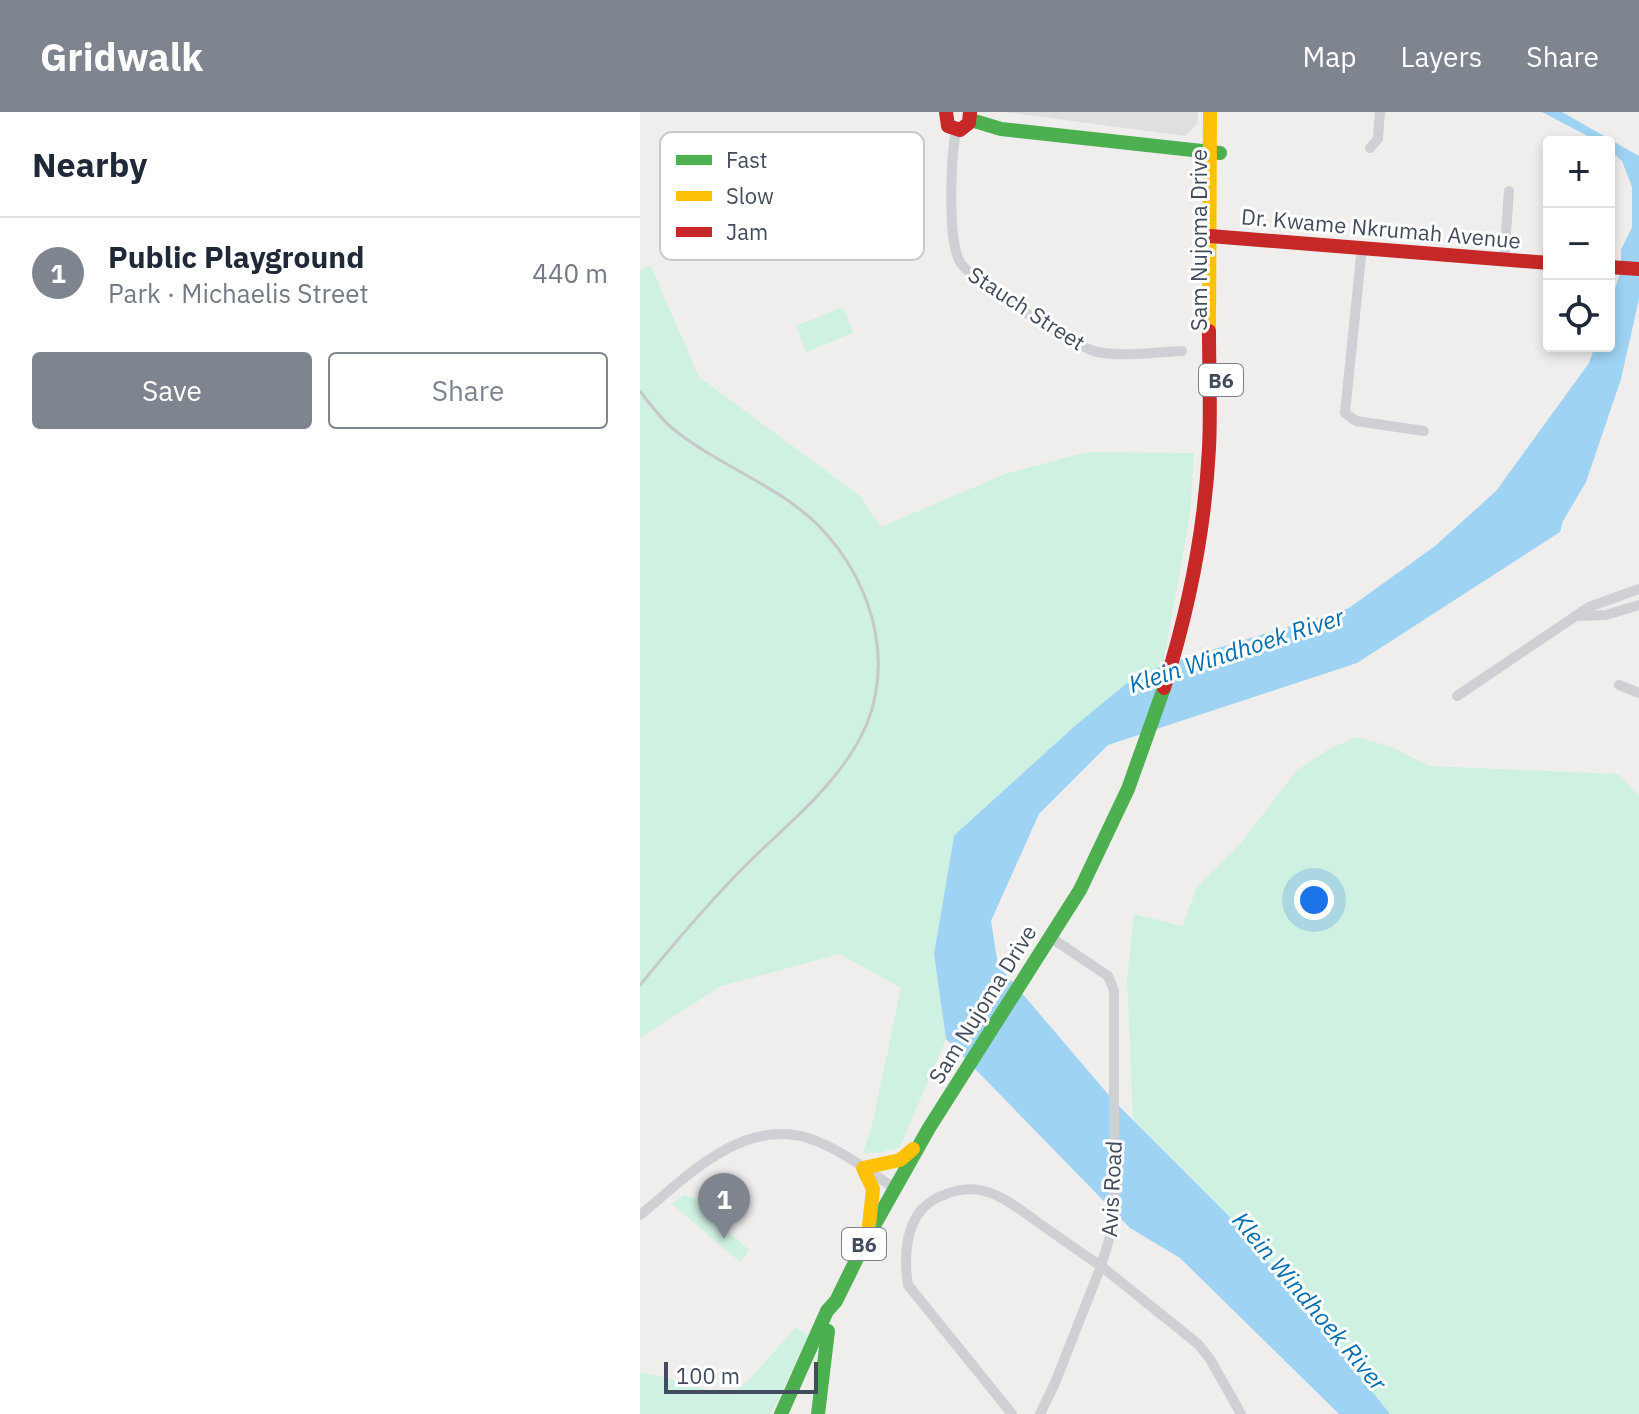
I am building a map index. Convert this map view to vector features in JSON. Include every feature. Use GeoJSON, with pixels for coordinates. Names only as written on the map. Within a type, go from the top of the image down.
{"type":"FeatureCollection","features":[{"type":"Feature","properties":{"kind":"main road"},"geometry":{"type":"LineString","coordinates":[[946,112],[946,122],[956,130],[967,126],[970,116],[1001,129],[1215,152]]}},
{"type":"Feature","properties":{"kind":"main road","name":"Sam Nujoma Drive"},"geometry":{"type":"LineString","coordinates":[[1210,112],[1215,152]]}},
{"type":"Feature","properties":{"kind":"main road","name":"Sam Nujoma Drive"},"geometry":{"type":"LineString","coordinates":[[781,1414],[827,1311],[836,1301],[894,1188],[1104,846],[1162,701],[1186,603],[1199,571],[1209,531],[1218,460],[1221,397],[1215,152],[1219,112]]}},
{"type":"Feature","properties":{"kind":"main road","name":"Dr. Kwame Nkrumah Avenue"},"geometry":{"type":"LineString","coordinates":[[1215,237],[1543,263]]}},
{"type":"Feature","properties":{"kind":"main road"},"geometry":{"type":"LineString","coordinates":[[1615,267],[1639,269]]}},
{"type":"Feature","properties":{"kind":"main road"},"geometry":{"type":"LineString","coordinates":[[867,1238],[874,1196],[863,1168],[900,1160],[913,1150],[929,1128]]}},
{"type":"Feature","properties":{"kind":"main road","name":"B6"},"geometry":{"type":"LineString","coordinates":[[791,1414],[836,1312],[836,1301]]}},
{"type":"Feature","properties":{"kind":"main road","name":"B6"},"geometry":{"type":"LineString","coordinates":[[818,1414],[828,1331]]}},
{"type":"Feature","properties":{"kind":"street"},"geometry":{"type":"LineString","coordinates":[[1370,148],[1378,139],[1380,112]]}},
{"type":"Feature","properties":{"kind":"street","name":"Stauch Street"},"geometry":{"type":"LineString","coordinates":[[956,130],[952,209],[954,242],[962,266],[979,281],[1092,351],[1121,354],[1182,351]]}},
{"type":"Feature","properties":{"kind":"street"},"geometry":{"type":"LineString","coordinates":[[1504,260],[1509,191]]}},
{"type":"Feature","properties":{"kind":"street"},"geometry":{"type":"LineString","coordinates":[[1362,247],[1345,413],[1356,421],[1424,431]]}},
{"type":"Feature","properties":{"kind":"street"},"geometry":{"type":"LineString","coordinates":[[1457,696],[1589,607],[1639,589]]}},
{"type":"Feature","properties":{"kind":"street"},"geometry":{"type":"LineString","coordinates":[[1611,598],[1612,614],[1616,613]]}},
{"type":"Feature","properties":{"kind":"street"},"geometry":{"type":"LineString","coordinates":[[1576,616],[1616,613],[1639,605]]}},
{"type":"Feature","properties":{"kind":"street"},"geometry":{"type":"LineString","coordinates":[[1619,685],[1639,693]]}},
{"type":"Feature","properties":{"kind":"street","name":"Avis Road"},"geometry":{"type":"LineString","coordinates":[[1050,937],[1108,976],[1114,990],[1114,1223],[1101,1266],[1198,1344],[1241,1414]]}},
{"type":"Feature","properties":{"kind":"street"},"geometry":{"type":"LineString","coordinates":[[640,1215],[717,1152],[762,1137],[786,1133],[835,1150],[894,1188]]}},
{"type":"Feature","properties":{"kind":"street"},"geometry":{"type":"LineString","coordinates":[[1012,1414],[908,1285],[905,1267],[909,1237],[918,1213],[931,1200],[947,1193],[968,1188],[988,1190],[1009,1200],[1101,1266],[1040,1414]]}},
{"type":"Feature","properties":{"kind":"shaded area"},"geometry":{"type":"Polygon","coordinates":[[[1005,112],[1198,112],[1198,123],[1185,136],[1005,112]]]}},
{"type":"Feature","properties":{"kind":"green space"},"geometry":{"type":"Polygon","coordinates":[[[651,266],[699,377],[860,496],[881,527],[1005,474],[1088,452],[1194,453],[1190,514],[1163,665],[1126,684],[1077,724],[954,836],[934,954],[946,1039],[900,1147],[879,1153],[863,1153],[872,1125],[901,988],[840,954],[721,986],[640,1038],[640,270],[651,266]]]}},
{"type":"Feature","properties":{"kind":"green space"},"geometry":{"type":"Polygon","coordinates":[[[843,307],[853,333],[806,352],[796,326],[843,307]]]}},
{"type":"Feature","properties":{"kind":"green space"},"geometry":{"type":"Polygon","coordinates":[[[1356,737],[1392,747],[1429,766],[1618,774],[1639,796],[1639,1414],[1388,1414],[1242,1229],[1133,1119],[1127,980],[1134,914],[1182,926],[1197,887],[1240,844],[1297,770],[1329,749],[1356,737]]]}},
{"type":"Feature","properties":{"kind":"green space"},"geometry":{"type":"Polygon","coordinates":[[[684,1195],[722,1205],[723,1227],[749,1250],[740,1262],[672,1204],[684,1195]]]}},
{"type":"Feature","properties":{"kind":"green space"},"geometry":{"type":"Polygon","coordinates":[[[796,1327],[808,1336],[771,1414],[640,1414],[640,1373],[729,1395],[747,1382],[796,1327]]]}},
{"type":"Feature","properties":{"kind":"water"},"geometry":{"type":"Polygon","coordinates":[[[1542,112],[1562,112],[1604,136],[1588,136],[1542,112]]]}},
{"type":"Feature","properties":{"kind":"water","name":"Klein Windhoek River"},"geometry":{"type":"Polygon","coordinates":[[[1615,142],[1639,156],[1639,299],[1621,379],[1586,482],[1563,521],[1560,532],[1357,663],[1108,745],[1039,814],[991,921],[998,965],[1113,1100],[1242,1229],[1390,1414],[1339,1414],[1180,1258],[1130,1228],[946,1039],[934,954],[954,836],[1077,724],[1126,684],[1163,665],[1349,608],[1435,546],[1496,491],[1589,363],[1593,352],[1615,352],[1615,288],[1621,271],[1621,250],[1632,227],[1632,187],[1622,161],[1615,155],[1615,142]]]}},
{"type":"Feature","properties":{"kind":"railway"},"geometry":{"type":"LineString","coordinates":[[640,391],[659,415],[689,441],[784,498],[818,525],[855,575],[868,604],[876,633],[878,663],[876,694],[867,723],[840,769],[814,800],[727,885],[640,985]]}},
{"type":"Feature","properties":{"kind":"traffic: fast"},"geometry":{"type":"LineString","coordinates":[[971,120],[1001,129],[1220,153]]}},
{"type":"Feature","properties":{"kind":"traffic: fast"},"geometry":{"type":"LineString","coordinates":[[781,1414],[827,1311],[836,1301],[867,1238],[929,1128],[1080,890],[1128,789],[1164,688]]}},
{"type":"Feature","properties":{"kind":"traffic: fast"},"geometry":{"type":"LineString","coordinates":[[818,1414],[828,1331]]}},
{"type":"Feature","properties":{"kind":"traffic: slow"},"geometry":{"type":"LineString","coordinates":[[1209,331],[1210,112]]}},
{"type":"Feature","properties":{"kind":"traffic: slow"},"geometry":{"type":"LineString","coordinates":[[869,1225],[873,1189],[863,1168],[900,1160],[913,1149]]}},
{"type":"Feature","properties":{"kind":"traffic: jam"},"geometry":{"type":"LineString","coordinates":[[946,112],[948,126],[960,130],[969,123],[970,112]]}},
{"type":"Feature","properties":{"kind":"traffic: jam"},"geometry":{"type":"LineString","coordinates":[[1210,236],[1543,263]]}},
{"type":"Feature","properties":{"kind":"traffic: jam"},"geometry":{"type":"LineString","coordinates":[[1615,267],[1639,269]]}},
{"type":"Feature","properties":{"kind":"traffic: jam"},"geometry":{"type":"LineString","coordinates":[[1164,688],[1188,600],[1204,509],[1210,433],[1209,331]]}},
{"type":"Feature","properties":{"kind":"place","name":"Public Playground"},"geometry":{"type":"Point","coordinates":[724,1239]}}]}
